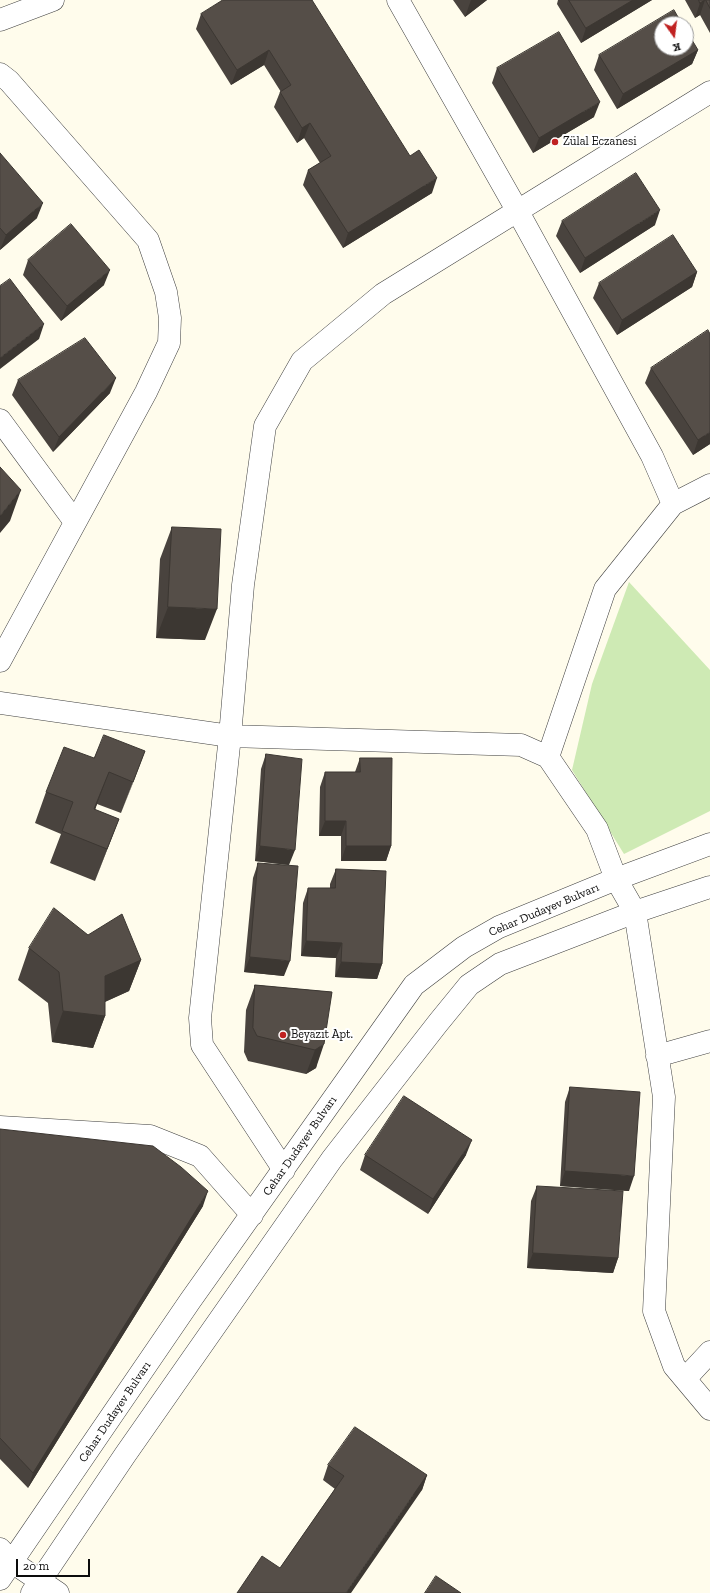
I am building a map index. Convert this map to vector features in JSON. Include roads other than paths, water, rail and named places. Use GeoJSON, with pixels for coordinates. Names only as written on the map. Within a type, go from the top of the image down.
{"type":"FeatureCollection","features":[{"type":"Feature","properties":{"kind":"street"},"geometry":{"type":"LineString","coordinates":[[0,20],[53,0]]}},
{"type":"Feature","properties":{"kind":"street"},"geometry":{"type":"LineString","coordinates":[[398,0],[517,210],[652,456],[673,504]]}},
{"type":"Feature","properties":{"kind":"street"},"geometry":{"type":"LineString","coordinates":[[0,74],[9,81],[148,240],[166,292],[170,318],[169,343],[146,392],[75,522],[6,639],[0,662]]}},
{"type":"Feature","properties":{"kind":"street"},"geometry":{"type":"LineString","coordinates":[[284,1170],[202,1046],[200,1018],[230,736],[243,584],[265,426],[302,361],[383,294],[710,92]]}},
{"type":"Feature","properties":{"kind":"street"},"geometry":{"type":"LineString","coordinates":[[0,420],[75,522]]}},
{"type":"Feature","properties":{"kind":"street"},"geometry":{"type":"LineString","coordinates":[[548,758],[605,589],[673,504],[710,485]]}},
{"type":"Feature","properties":{"kind":"street"},"geometry":{"type":"LineString","coordinates":[[0,703],[230,736],[521,745],[548,758],[597,829],[616,879],[635,912],[664,1097],[654,1311],[674,1366],[710,1409]]}},
{"type":"Feature","properties":{"kind":"street","name":"Cehar Dudayev Bulvarı"},"geometry":{"type":"LineString","coordinates":[[4,1564],[414,985],[464,947],[499,926],[616,879],[710,844]]}},
{"type":"Feature","properties":{"kind":"street"},"geometry":{"type":"LineString","coordinates":[[4,1564],[43,1589],[125,1455],[332,1159],[469,985],[500,964],[635,912],[710,886]]}},
{"type":"Feature","properties":{"kind":"street"},"geometry":{"type":"LineString","coordinates":[[657,1056],[710,1041]]}},
{"type":"Feature","properties":{"kind":"street"},"geometry":{"type":"LineString","coordinates":[[0,1127],[150,1136],[200,1156],[252,1215]]}},
{"type":"Feature","properties":{"kind":"street"},"geometry":{"type":"LineString","coordinates":[[685,1380],[710,1352]]}},
{"type":"Feature","properties":{"kind":"place","name":"Zülal Eczanesi"},"geometry":{"type":"Point","coordinates":[555,142]}},
{"type":"Feature","properties":{"kind":"place","name":"Beyazıt Apt."},"geometry":{"type":"Point","coordinates":[283,1035]}}]}
